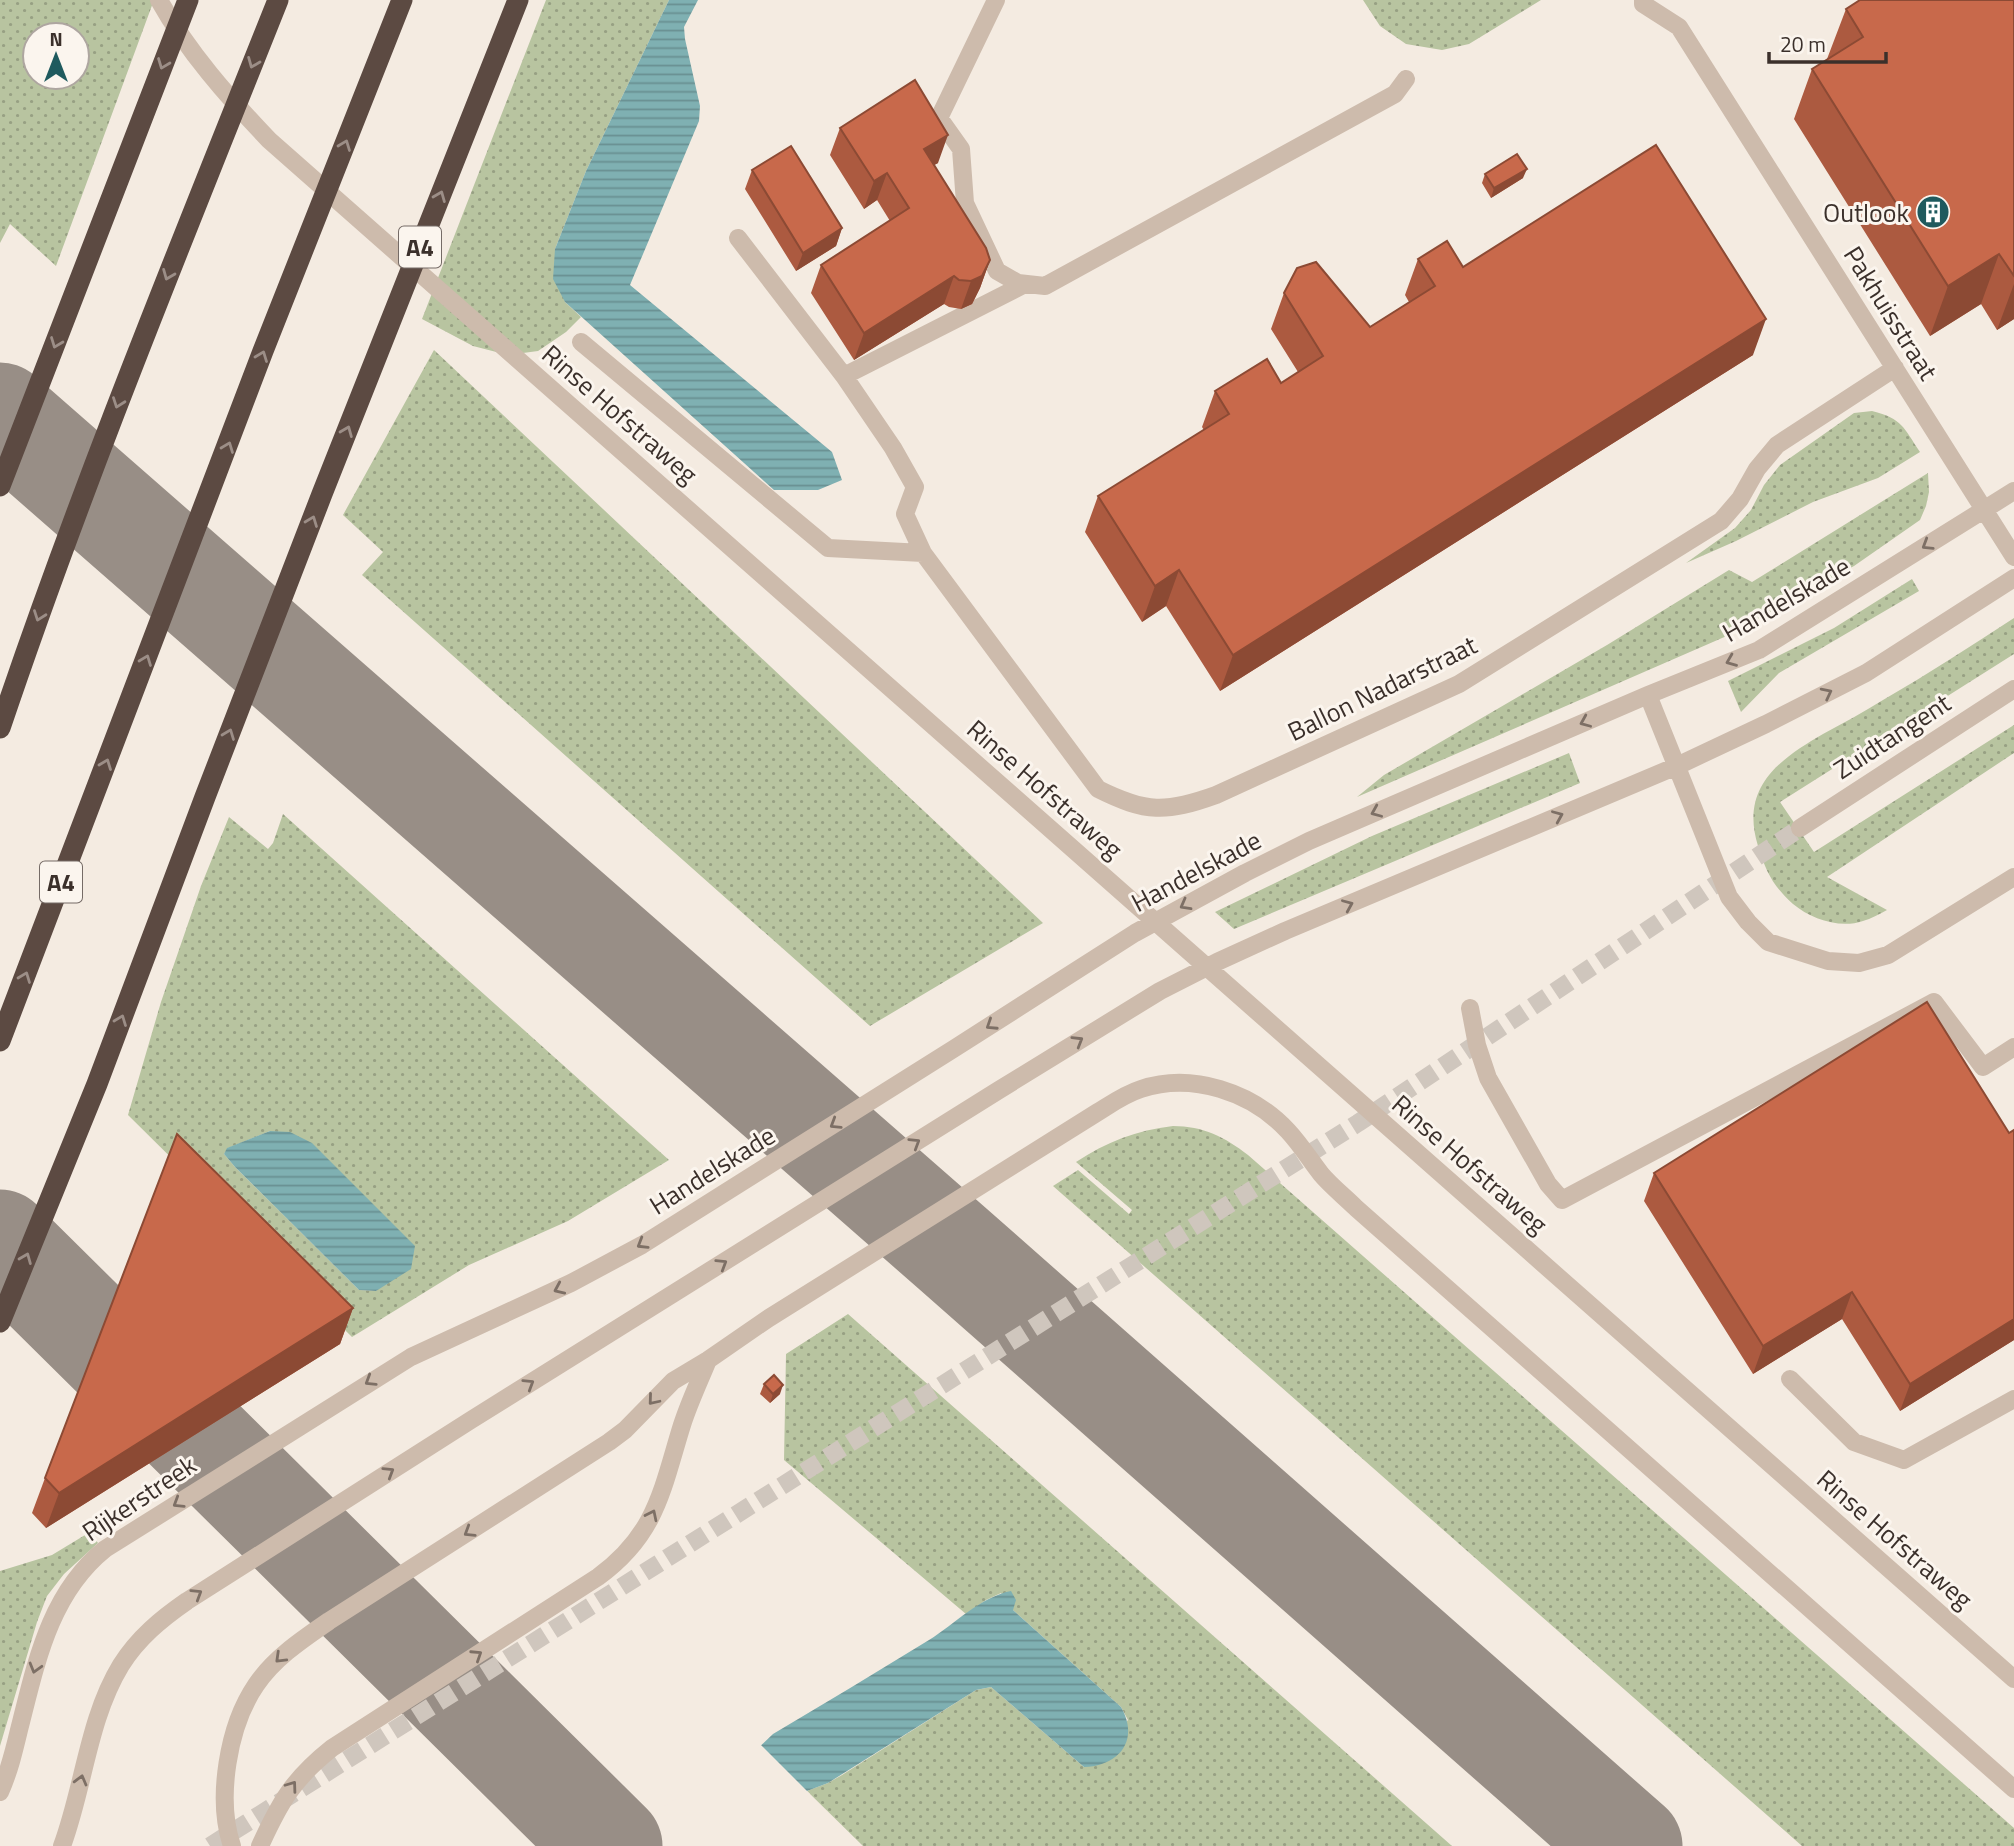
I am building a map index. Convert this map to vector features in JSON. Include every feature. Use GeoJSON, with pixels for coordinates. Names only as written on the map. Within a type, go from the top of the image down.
{"type":"FeatureCollection","features":[{"type":"Feature","properties":{"kind":"highway"},"geometry":{"type":"LineString","coordinates":[[0,486],[188,0]]}},
{"type":"Feature","properties":{"kind":"highway"},"geometry":{"type":"LineString","coordinates":[[0,728],[142,339],[278,0]]}},
{"type":"Feature","properties":{"kind":"highway","name":"A4"},"geometry":{"type":"LineString","coordinates":[[0,1041],[263,351],[402,0]]}},
{"type":"Feature","properties":{"kind":"highway","name":"A4"},"geometry":{"type":"LineString","coordinates":[[0,1322],[97,1084],[322,494],[519,0]]}},
{"type":"Feature","properties":{"kind":"street","name":"Rinse Hofstraweg"},"geometry":{"type":"LineString","coordinates":[[159,0],[199,61],[269,139],[2014,1679]]}},
{"type":"Feature","properties":{"kind":"street"},"geometry":{"type":"LineString","coordinates":[[996,0],[939,118],[961,149],[965,203],[997,271],[1018,283],[1045,286],[1395,94],[1406,79]]}},
{"type":"Feature","properties":{"kind":"street","name":"Pakhuisstraat"},"geometry":{"type":"LineString","coordinates":[[1643,2],[1679,27],[2014,557]]}},
{"type":"Feature","properties":{"kind":"street"},"geometry":{"type":"LineString","coordinates":[[738,238],[844,376],[1025,284]]}},
{"type":"Feature","properties":{"kind":"street"},"geometry":{"type":"LineString","coordinates":[[581,342],[828,548],[923,553]]}},
{"type":"Feature","properties":{"kind":"street","name":"Ballon Nadarstraat"},"geometry":{"type":"LineString","coordinates":[[844,376],[893,448],[915,487],[905,514],[923,553],[1098,789],[1124,802],[1153,809],[1186,806],[1216,795],[1459,684],[1721,521],[1740,499],[1757,469],[1777,444],[1895,368]]}},
{"type":"Feature","properties":{"kind":"street","name":"Handelskade"},"geometry":{"type":"LineString","coordinates":[[430,1348],[571,1283],[642,1245],[1135,933],[1245,873],[1309,842],[1648,695],[1759,650],[2014,491]]}},
{"type":"Feature","properties":{"kind":"street"},"geometry":{"type":"LineString","coordinates":[[62,1846],[106,1697],[122,1663],[148,1632],[187,1601],[471,1420],[1160,991],[1285,932],[1677,766],[1866,673],[2014,578]]}},
{"type":"Feature","properties":{"kind":"street","name":"Zuidtangent"},"geometry":{"type":"LineString","coordinates":[[1800,828],[2014,689]]}},
{"type":"Feature","properties":{"kind":"street"},"geometry":{"type":"LineString","coordinates":[[1648,695],[1729,897],[1768,942],[1828,961],[1859,963],[1888,955],[2014,877]]}},
{"type":"Feature","properties":{"kind":"street"},"geometry":{"type":"LineString","coordinates":[[1470,1008],[1477,1045],[1488,1078],[1548,1184],[1562,1200],[1934,1002],[1983,1067],[2014,1047]]}},
{"type":"Feature","properties":{"kind":"street"},"geometry":{"type":"LineString","coordinates":[[232,1846],[227,1830],[226,1784],[234,1734],[245,1702],[257,1683],[293,1646],[609,1442],[625,1430],[673,1381],[769,1318],[1098,1112],[1141,1089],[1179,1083],[1222,1089],[1240,1096],[1273,1117],[1299,1143],[1322,1175],[1356,1208],[2014,1789]]}},
{"type":"Feature","properties":{"kind":"street","name":"Rijkerstreek"},"geometry":{"type":"LineString","coordinates":[[0,1792],[9,1770],[38,1656],[50,1622],[68,1589],[92,1559],[374,1378],[430,1348]]}},
{"type":"Feature","properties":{"kind":"street"},"geometry":{"type":"LineString","coordinates":[[260,1846],[282,1802],[309,1766],[332,1748],[598,1577],[612,1567],[640,1538],[664,1489],[682,1424],[708,1360]]}},
{"type":"Feature","properties":{"kind":"street"},"geometry":{"type":"LineString","coordinates":[[1790,1379],[1854,1442],[1904,1460],[2014,1399]]}},
{"type":"Feature","properties":{"kind":"green space"},"geometry":{"type":"Polygon","coordinates":[[[0,0],[154,0],[56,266],[10,224],[0,243],[0,0]]]}},
{"type":"Feature","properties":{"kind":"green space"},"geometry":{"type":"Polygon","coordinates":[[[546,0],[669,0],[586,171],[555,249],[565,302],[581,317],[566,332],[538,351],[508,355],[473,346],[422,319],[546,0]]]}},
{"type":"Feature","properties":{"kind":"green space"},"geometry":{"type":"Polygon","coordinates":[[[1363,0],[1541,0],[1469,44],[1442,50],[1406,44],[1380,26],[1363,0]]]}},
{"type":"Feature","properties":{"kind":"green space"},"geometry":{"type":"Polygon","coordinates":[[[434,350],[1043,923],[870,1026],[362,575],[383,552],[343,515],[434,350]]]}},
{"type":"Feature","properties":{"kind":"green space"},"geometry":{"type":"Polygon","coordinates":[[[1872,411],[1896,421],[1906,430],[1920,452],[1878,478],[1813,502],[1686,563],[1735,528],[1751,510],[1764,485],[1780,465],[1854,413],[1872,411]]]}},
{"type":"Feature","properties":{"kind":"green space"},"geometry":{"type":"Polygon","coordinates":[[[1928,473],[1929,492],[1920,520],[1854,566],[1729,635],[1357,797],[1384,775],[1607,645],[1729,570],[1752,582],[1928,473]]]}},
{"type":"Feature","properties":{"kind":"green space"},"geometry":{"type":"Polygon","coordinates":[[[1912,579],[1919,591],[1779,673],[1741,712],[1728,681],[1834,628],[1912,579]]]}},
{"type":"Feature","properties":{"kind":"green space"},"geometry":{"type":"Polygon","coordinates":[[[2014,618],[2014,654],[1780,802],[1814,852],[2014,725],[2014,753],[1827,877],[1887,910],[1866,920],[1845,924],[1817,918],[1793,904],[1771,878],[1758,846],[1754,808],[1767,778],[1791,754],[2014,618]]]}},
{"type":"Feature","properties":{"kind":"green space"},"geometry":{"type":"Polygon","coordinates":[[[1569,753],[1580,783],[1234,929],[1215,912],[1372,836],[1569,753]]]}},
{"type":"Feature","properties":{"kind":"green space"},"geometry":{"type":"Polygon","coordinates":[[[283,814],[669,1160],[568,1221],[469,1265],[352,1337],[128,1115],[161,1002],[201,886],[229,817],[268,849],[273,843],[283,814]],[[270,1131],[228,1148],[224,1154],[235,1167],[359,1290],[377,1291],[270,1131]]]}},
{"type":"Feature","properties":{"kind":"green space"},"geometry":{"type":"Polygon","coordinates":[[[1173,1126],[1194,1128],[1213,1134],[1248,1155],[2014,1828],[2014,1846],[1802,1846],[1053,1186],[1078,1170],[1129,1214],[1132,1210],[1076,1162],[1122,1138],[1173,1126]]]}},
{"type":"Feature","properties":{"kind":"green space"},"geometry":{"type":"Polygon","coordinates":[[[848,1314],[1452,1846],[863,1846],[807,1791],[842,1775],[976,1690],[991,1687],[1084,1767],[1128,1720],[1121,1707],[1013,1610],[1001,1593],[966,1614],[784,1460],[786,1354],[848,1314]]]}},
{"type":"Feature","properties":{"kind":"green space"},"geometry":{"type":"Polygon","coordinates":[[[90,1532],[98,1543],[64,1574],[47,1596],[0,1746],[0,1571],[52,1555],[90,1532]]]}},
{"type":"Feature","properties":{"kind":"water"},"geometry":{"type":"Polygon","coordinates":[[[669,0],[698,0],[684,27],[700,106],[699,121],[630,285],[832,452],[842,480],[818,490],[774,490],[565,302],[553,279],[555,249],[586,171],[669,0]]]}},
{"type":"Feature","properties":{"kind":"water"},"geometry":{"type":"Polygon","coordinates":[[[270,1131],[290,1132],[312,1143],[415,1246],[411,1269],[376,1291],[359,1290],[224,1154],[227,1148],[270,1131]]]}},
{"type":"Feature","properties":{"kind":"water"},"geometry":{"type":"Polygon","coordinates":[[[1011,1591],[1016,1600],[1013,1610],[1121,1707],[1128,1730],[1127,1740],[1123,1749],[1107,1762],[1084,1767],[991,1687],[976,1690],[828,1783],[607,1846],[751,1755],[773,1734],[929,1640],[978,1605],[1011,1591]]]}},
{"type":"Feature","properties":{"kind":"pier"},"geometry":{"type":"Polygon","coordinates":[[[759,1743],[810,1794],[726,1846],[603,1846],[749,1753],[759,1743]]]}},
{"type":"Feature","properties":{"kind":"building","name":"Outlook"},"geometry":{"type":"Polygon","coordinates":[[[1860,0],[2014,0],[2014,276],[1999,254],[1948,286],[1812,69],[1863,37],[1846,9],[1860,0]]]}},
{"type":"Feature","properties":{"kind":"building"},"geometry":{"type":"Polygon","coordinates":[[[915,80],[948,135],[924,149],[986,248],[990,260],[982,276],[971,281],[959,280],[954,276],[864,333],[821,265],[909,208],[887,173],[874,181],[840,128],[915,80]]]}},
{"type":"Feature","properties":{"kind":"building"},"geometry":{"type":"Polygon","coordinates":[[[1656,145],[1766,319],[1233,655],[1179,570],[1155,586],[1098,496],[1229,414],[1215,391],[1267,359],[1281,383],[1323,356],[1284,293],[1297,268],[1316,262],[1370,327],[1435,286],[1418,259],[1447,241],[1463,267],[1656,145]]]}},
{"type":"Feature","properties":{"kind":"building"},"geometry":{"type":"Polygon","coordinates":[[[791,146],[842,228],[803,253],[752,170],[791,146]]]}},
{"type":"Feature","properties":{"kind":"building"},"geometry":{"type":"Polygon","coordinates":[[[1517,154],[1527,169],[1494,188],[1485,174],[1517,154]]]}},
{"type":"Feature","properties":{"kind":"building"},"geometry":{"type":"Polygon","coordinates":[[[1927,1002],[2009,1133],[2014,1130],[2014,1319],[1910,1384],[1852,1292],[1763,1346],[1654,1173],[1927,1002]]]}},
{"type":"Feature","properties":{"kind":"building"},"geometry":{"type":"Polygon","coordinates":[[[177,1134],[353,1308],[59,1493],[45,1478],[177,1134]]]}},
{"type":"Feature","properties":{"kind":"building"},"geometry":{"type":"Polygon","coordinates":[[[774,1375],[783,1385],[773,1394],[764,1384],[774,1375]]]}},
{"type":"Feature","properties":{"kind":"taxiway"},"geometry":{"type":"LineString","coordinates":[[0,415],[1630,1846]]}},
{"type":"Feature","properties":{"kind":"taxiway"},"geometry":{"type":"LineString","coordinates":[[0,1242],[610,1846]]}},
{"type":"Feature","properties":{"kind":"tunnel"},"geometry":{"type":"LineString","coordinates":[[210,1846],[1358,1123],[1800,828]]}},
{"type":"Feature","properties":{"kind":"place","name":"Outlook"},"geometry":{"type":"Point","coordinates":[1933,212]}}]}
